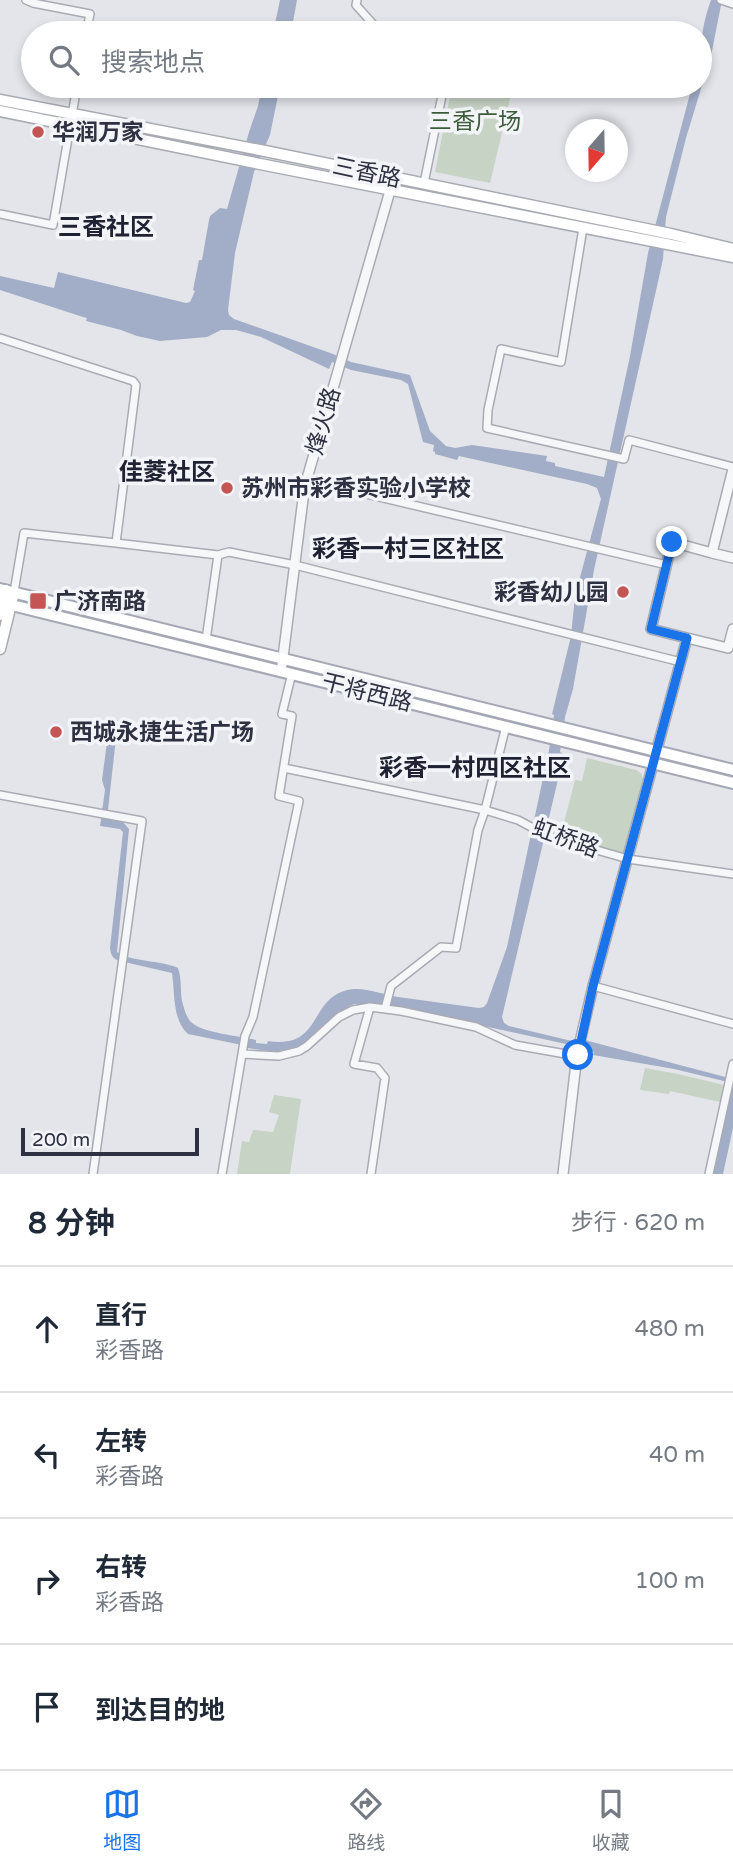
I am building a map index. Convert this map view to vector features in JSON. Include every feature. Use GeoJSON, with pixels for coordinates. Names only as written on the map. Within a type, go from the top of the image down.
{"type":"FeatureCollection","features":[{"type":"Feature","properties":{"kind":"main road","name":"三香路"},"geometry":{"type":"LineString","coordinates":[[0,100],[71,120],[260,164],[649,242],[733,249]]}},
{"type":"Feature","properties":{"kind":"main road","name":"三香路"},"geometry":{"type":"LineString","coordinates":[[0,111],[243,146],[670,234],[733,257]]}},
{"type":"Feature","properties":{"kind":"main road"},"geometry":{"type":"LineString","coordinates":[[670,234],[707,237],[733,243]]}},
{"type":"Feature","properties":{"kind":"main road"},"geometry":{"type":"LineString","coordinates":[[666,245],[704,258],[733,264]]}},
{"type":"Feature","properties":{"kind":"main road"},"geometry":{"type":"LineString","coordinates":[[0,615],[6,597]]}},
{"type":"Feature","properties":{"kind":"main road"},"geometry":{"type":"LineString","coordinates":[[0,649],[6,597]]}},
{"type":"Feature","properties":{"kind":"main road","name":"干将西路"},"geometry":{"type":"LineString","coordinates":[[6,597],[206,640],[285,668],[550,724],[733,782]]}},
{"type":"Feature","properties":{"kind":"main road","name":"干将西路"},"geometry":{"type":"LineString","coordinates":[[6,597],[564,741],[733,770]]}},
{"type":"Feature","properties":{"kind":"street"},"geometry":{"type":"LineString","coordinates":[[357,0],[356,5],[370,21]]}},
{"type":"Feature","properties":{"kind":"street"},"geometry":{"type":"LineString","coordinates":[[722,0],[733,4]]}},
{"type":"Feature","properties":{"kind":"street"},"geometry":{"type":"LineString","coordinates":[[31,1],[90,14],[89,21]]}},
{"type":"Feature","properties":{"kind":"street"},"geometry":{"type":"LineString","coordinates":[[0,214],[53,225],[75,98]]}},
{"type":"Feature","properties":{"kind":"street"},"geometry":{"type":"LineString","coordinates":[[424,183],[442,98]]}},
{"type":"Feature","properties":{"kind":"street","name":"烽火路"},"geometry":{"type":"LineString","coordinates":[[285,668],[307,480],[394,177]]}},
{"type":"Feature","properties":{"kind":"street"},"geometry":{"type":"LineString","coordinates":[[583,228],[561,362],[501,349],[488,410],[487,428],[624,459],[629,440],[733,468],[712,552]]}},
{"type":"Feature","properties":{"kind":"street"},"geometry":{"type":"LineString","coordinates":[[0,338],[133,381],[136,385],[116,543]]}},
{"type":"Feature","properties":{"kind":"street"},"geometry":{"type":"LineString","coordinates":[[307,480],[667,565]]}},
{"type":"Feature","properties":{"kind":"street"},"geometry":{"type":"LineString","coordinates":[[6,597],[24,533],[218,555],[229,552],[295,565],[681,662]]}},
{"type":"Feature","properties":{"kind":"street"},"geometry":{"type":"LineString","coordinates":[[733,558],[672,542],[651,629],[728,648],[732,642],[733,629]]}},
{"type":"Feature","properties":{"kind":"street"},"geometry":{"type":"LineString","coordinates":[[206,640],[218,555]]}},
{"type":"Feature","properties":{"kind":"street"},"geometry":{"type":"LineString","coordinates":[[562,1174],[577,1056],[593,986],[687,638]]}},
{"type":"Feature","properties":{"kind":"street"},"geometry":{"type":"LineString","coordinates":[[222,1174],[245,1036],[256,1004],[299,801],[279,796],[292,716],[282,714],[285,668]]}},
{"type":"Feature","properties":{"kind":"street"},"geometry":{"type":"LineString","coordinates":[[386,1008],[391,986],[441,947],[456,947],[478,830],[506,726]]}},
{"type":"Feature","properties":{"kind":"street","name":"虹桥路"},"geometry":{"type":"LineString","coordinates":[[284,768],[485,810],[518,820],[548,836],[628,859],[733,874]]}},
{"type":"Feature","properties":{"kind":"street"},"geometry":{"type":"LineString","coordinates":[[0,795],[142,821],[93,1174]]}},
{"type":"Feature","properties":{"kind":"street"},"geometry":{"type":"LineString","coordinates":[[593,986],[733,1024]]}},
{"type":"Feature","properties":{"kind":"street"},"geometry":{"type":"LineString","coordinates":[[242,1054],[279,1055],[299,1051],[339,1017],[353,1010],[370,1007],[475,1027],[515,1045],[577,1056]]}},
{"type":"Feature","properties":{"kind":"street"},"geometry":{"type":"LineString","coordinates":[[370,1007],[354,1064],[377,1068],[385,1078],[371,1174]]}},
{"type":"Feature","properties":{"kind":"street"},"geometry":{"type":"LineString","coordinates":[[709,1174],[733,1064]]}},
{"type":"Feature","properties":{"kind":"green space","name":"三香广场"},"geometry":{"type":"Polygon","coordinates":[[[450,98],[510,98],[490,183],[435,172],[450,98]]]}},
{"type":"Feature","properties":{"kind":"green space"},"geometry":{"type":"Polygon","coordinates":[[[587,758],[641,773],[643,779],[624,856],[560,838],[575,780],[582,781],[587,758]]]}},
{"type":"Feature","properties":{"kind":"green space"},"geometry":{"type":"Polygon","coordinates":[[[645,1068],[724,1085],[720,1102],[670,1091],[669,1094],[640,1090],[645,1068]]]}},
{"type":"Feature","properties":{"kind":"green space"},"geometry":{"type":"Polygon","coordinates":[[[274,1095],[301,1099],[290,1174],[237,1174],[242,1141],[249,1142],[253,1130],[273,1132],[279,1115],[269,1112],[274,1095]]]}},
{"type":"Feature","properties":{"kind":"water"},"geometry":{"type":"Polygon","coordinates":[[[280,0],[297,0],[293,21],[276,21],[280,0]]]}},
{"type":"Feature","properties":{"kind":"water"},"geometry":{"type":"Polygon","coordinates":[[[711,0],[722,0],[712,51],[712,21],[705,21],[711,0]]]}},
{"type":"Feature","properties":{"kind":"water"},"geometry":{"type":"Polygon","coordinates":[[[260,98],[278,98],[270,135],[254,172],[235,253],[229,315],[351,362],[410,375],[430,431],[446,446],[455,448],[472,445],[547,456],[546,461],[555,463],[555,466],[604,477],[630,356],[648,253],[689,98],[698,98],[666,217],[663,259],[594,570],[573,689],[565,717],[560,752],[564,754],[502,1017],[504,1023],[509,1026],[576,1042],[577,1038],[733,1079],[733,1128],[723,1174],[712,1174],[732,1083],[674,1069],[593,1055],[594,1052],[575,1046],[397,1007],[367,1004],[348,1007],[302,1046],[277,1052],[247,1048],[188,1034],[177,1014],[172,973],[118,960],[110,951],[123,832],[120,829],[100,826],[105,790],[102,780],[110,719],[118,720],[107,819],[123,822],[129,829],[117,952],[130,958],[178,968],[186,1015],[196,1026],[256,1040],[256,1043],[285,1042],[306,1032],[333,997],[350,989],[484,1007],[507,947],[549,750],[552,714],[571,636],[575,596],[601,499],[597,488],[459,456],[457,460],[435,454],[434,445],[423,442],[408,384],[401,380],[351,370],[332,362],[329,369],[261,337],[236,330],[221,330],[207,337],[160,341],[137,336],[0,290],[0,276],[54,288],[58,272],[190,302],[195,291],[193,290],[199,260],[202,260],[210,216],[220,208],[227,209],[260,98]]]}},
{"type":"Feature","properties":{"kind":"place","name":"华润万家"},"geometry":{"type":"Point","coordinates":[38,132]}},
{"type":"Feature","properties":{"kind":"place","name":"苏州市彩香实验小学校"},"geometry":{"type":"Point","coordinates":[227,488]}},
{"type":"Feature","properties":{"kind":"place","name":"彩香幼儿园"},"geometry":{"type":"Point","coordinates":[623,592]}},
{"type":"Feature","properties":{"kind":"place","name":"广济南路"},"geometry":{"type":"Point","coordinates":[38,601]}},
{"type":"Feature","properties":{"kind":"place","name":"西城永捷生活广场"},"geometry":{"type":"Point","coordinates":[56,732]}},
{"type":"Feature","properties":{"kind":"district","name":"三香社区"},"geometry":{"type":"Point","coordinates":[106,227]}},
{"type":"Feature","properties":{"kind":"district","name":"佳菱社区"},"geometry":{"type":"Point","coordinates":[167,472]}},
{"type":"Feature","properties":{"kind":"district","name":"彩香一村三区社区"},"geometry":{"type":"Point","coordinates":[408,549]}},
{"type":"Feature","properties":{"kind":"district","name":"彩香一村四区社区"},"geometry":{"type":"Point","coordinates":[475,768]}},
{"type":"Feature","properties":{"kind":"route"},"geometry":{"type":"LineString","coordinates":[[578,1055],[593,986],[687,638],[651,629],[672,542]]}}]}
